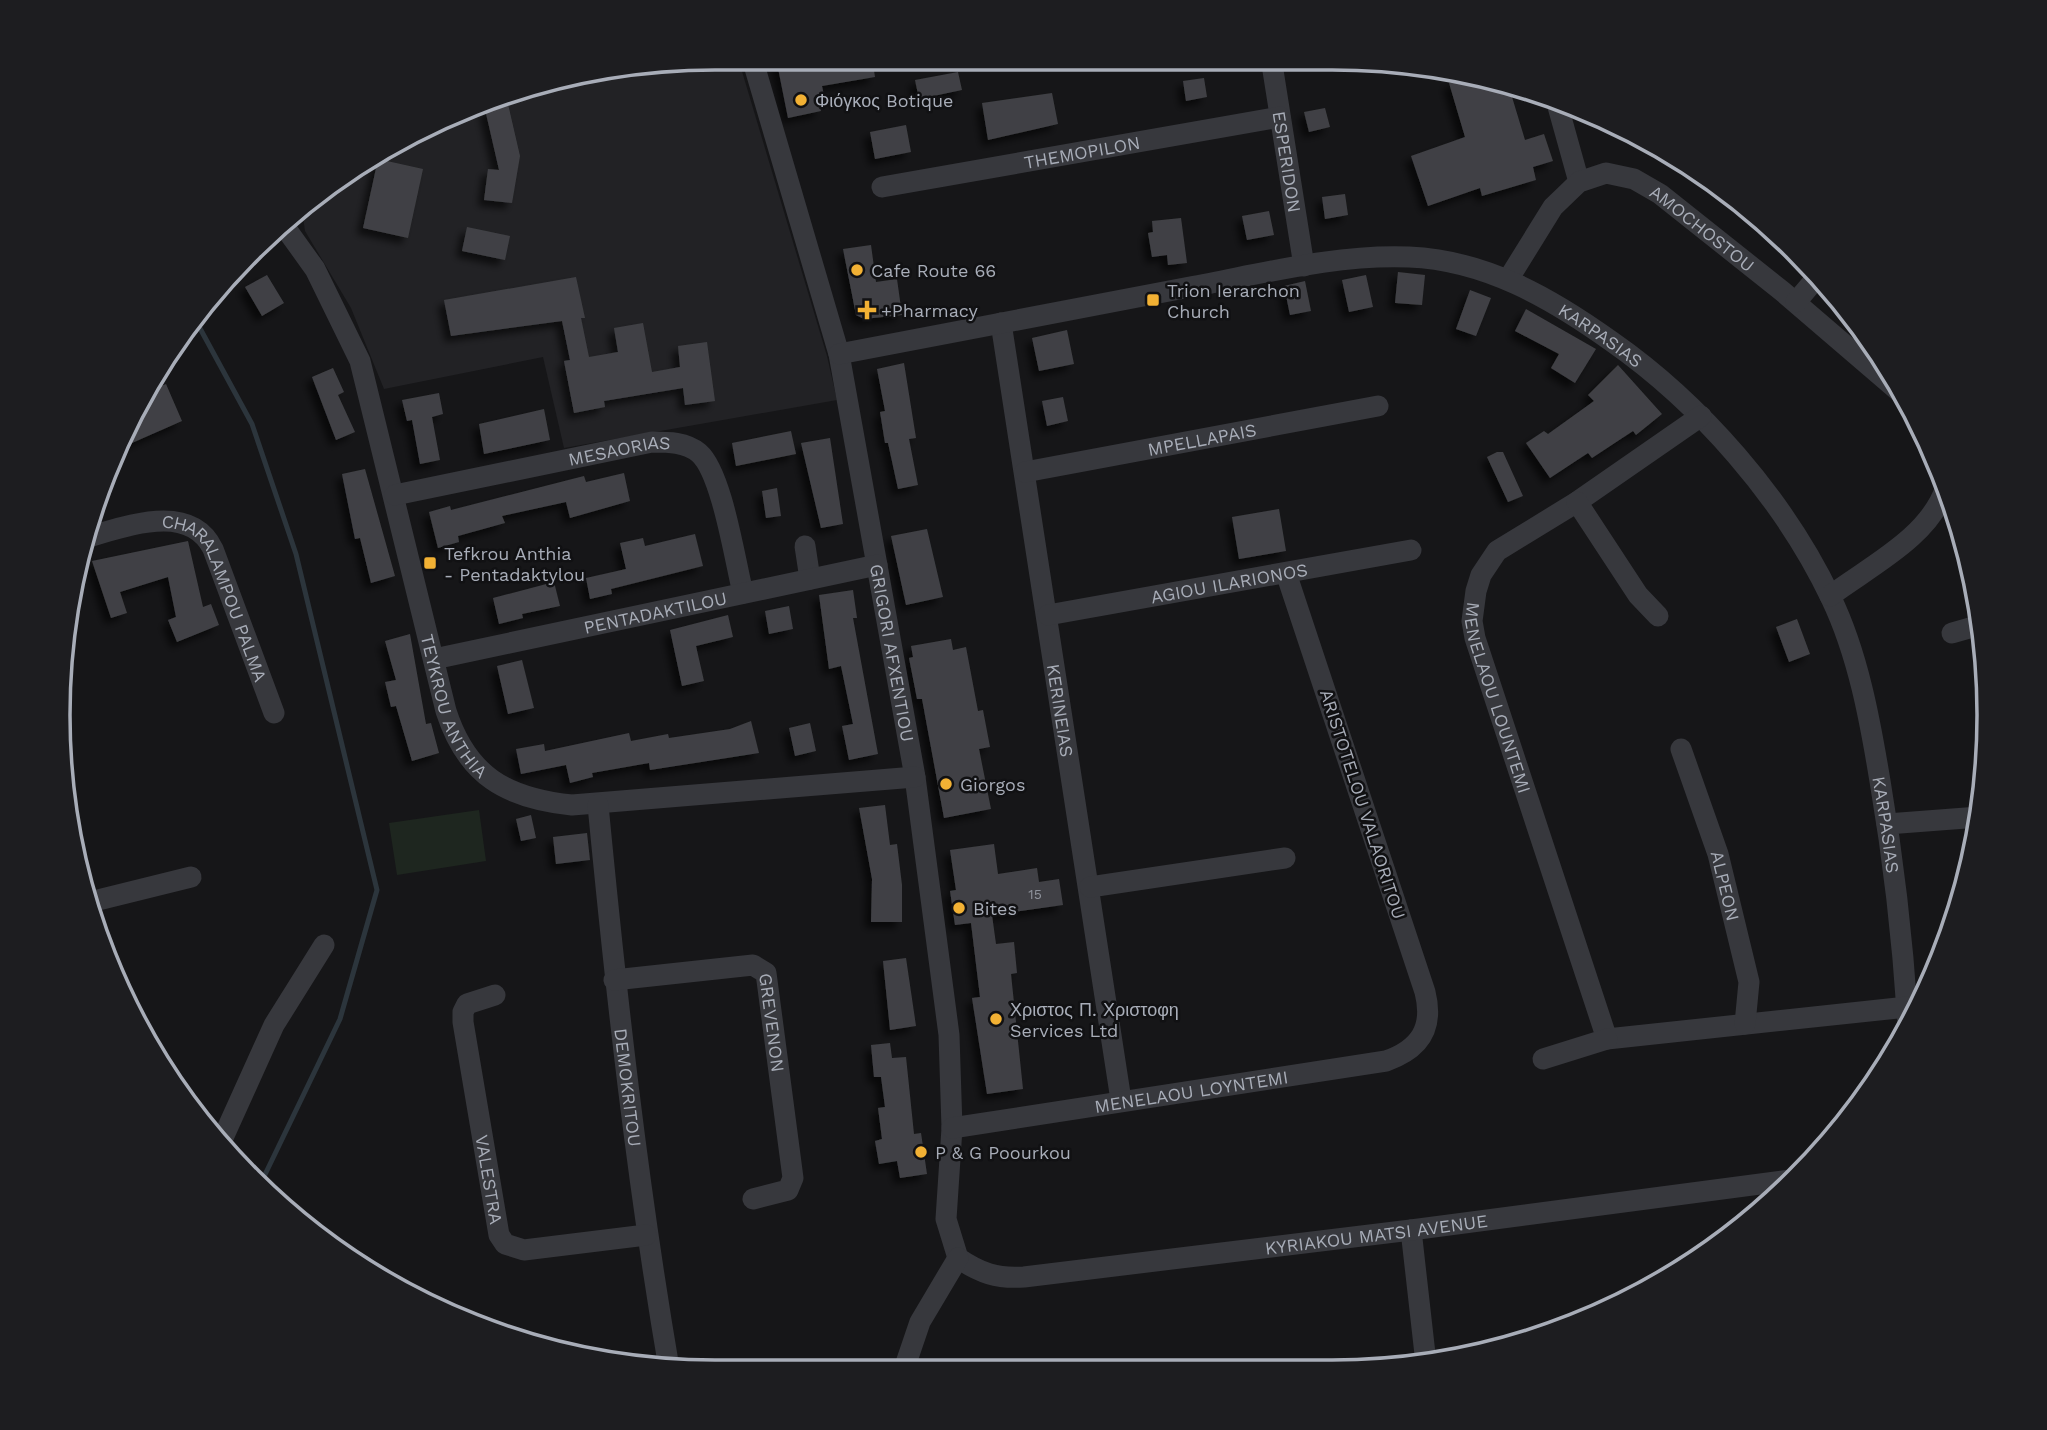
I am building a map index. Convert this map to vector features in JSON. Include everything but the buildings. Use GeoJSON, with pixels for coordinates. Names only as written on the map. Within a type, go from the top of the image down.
{"type":"FeatureCollection","features":[{"type":"Feature","properties":{"kind":"street","name":"GRIGORI AFXENTIOU"},"geometry":{"type":"LineString","coordinates":[[755,70],[839,354],[915,777],[949,1035],[953,1128],[946,1219],[958,1258]]}},
{"type":"Feature","properties":{"kind":"street","name":"ESPERIDON"},"geometry":{"type":"LineString","coordinates":[[1272,70],[1304,266]]}},
{"type":"Feature","properties":{"kind":"street"},"geometry":{"type":"LineString","coordinates":[[1508,278],[1553,207],[1579,182],[1559,112]]}},
{"type":"Feature","properties":{"kind":"street","name":"THEMOPILON"},"geometry":{"type":"LineString","coordinates":[[882,187],[1280,117]]}},
{"type":"Feature","properties":{"kind":"street","name":"AMOCHOSTOU"},"geometry":{"type":"LineString","coordinates":[[1579,182],[1606,173],[1634,178],[1647,185],[1796,302],[1879,374]]}},
{"type":"Feature","properties":{"kind":"street","name":"TEYKROU ANTHIA"},"geometry":{"type":"LineString","coordinates":[[288,232],[328,293],[360,361],[451,727],[459,743],[479,769],[508,791],[524,797],[572,805],[598,805],[915,777]]}},
{"type":"Feature","properties":{"kind":"street","name":"KARPASIAS"},"geometry":{"type":"LineString","coordinates":[[839,354],[1304,266],[1410,257],[1452,262],[1508,278],[1582,320],[1664,380],[1726,442],[1763,491],[1830,596],[1868,712],[1902,935],[1906,1007]]}},
{"type":"Feature","properties":{"kind":"street"},"geometry":{"type":"LineString","coordinates":[[1796,302],[1811,284]]}},
{"type":"Feature","properties":{"kind":"street","name":"KERINEIAS"},"geometry":{"type":"LineString","coordinates":[[1001,323],[1121,1100]]}},
{"type":"Feature","properties":{"kind":"street","name":"MPELLAPAIS"},"geometry":{"type":"LineString","coordinates":[[1025,472],[1378,406]]}},
{"type":"Feature","properties":{"kind":"street","name":"MENELAOU LOUNTEMI"},"geometry":{"type":"LineString","coordinates":[[1607,1040],[1475,638],[1472,621],[1476,591],[1485,568],[1497,551],[1577,502],[1701,416]]}},
{"type":"Feature","properties":{"kind":"street","name":"MESAORIAS"},"geometry":{"type":"LineString","coordinates":[[395,495],[652,442],[685,445],[705,458],[716,482],[743,593]]}},
{"type":"Feature","properties":{"kind":"street"},"geometry":{"type":"LineString","coordinates":[[1830,596],[1918,531],[1931,517],[1940,499]]}},
{"type":"Feature","properties":{"kind":"street"},"geometry":{"type":"LineString","coordinates":[[1577,502],[1638,595],[1658,616]]}},
{"type":"Feature","properties":{"kind":"street","name":"CHARALAMPOU PALMA"},"geometry":{"type":"LineString","coordinates":[[96,535],[167,521],[188,524],[202,534],[214,549],[274,713]]}},
{"type":"Feature","properties":{"kind":"street"},"geometry":{"type":"LineString","coordinates":[[805,546],[810,579]]}},
{"type":"Feature","properties":{"kind":"street","name":"AGIOU ILARIONOS"},"geometry":{"type":"LineString","coordinates":[[1048,615],[1411,550]]}},
{"type":"Feature","properties":{"kind":"street","name":"PENTADAKTILOU"},"geometry":{"type":"LineString","coordinates":[[434,659],[877,565]]}},
{"type":"Feature","properties":{"kind":"street","name":"ARISTOTELOU VALAORITOU"},"geometry":{"type":"LineString","coordinates":[[1286,573],[1425,992],[1429,1018],[1423,1037]]}},
{"type":"Feature","properties":{"kind":"street"},"geometry":{"type":"LineString","coordinates":[[1952,633],[1971,628]]}},
{"type":"Feature","properties":{"kind":"street","name":"ALPEON"},"geometry":{"type":"LineString","coordinates":[[1681,749],[1718,854],[1749,982],[1750,994],[1745,1024]]}},
{"type":"Feature","properties":{"kind":"street","name":"DEMOKRITOU"},"geometry":{"type":"LineString","coordinates":[[598,805],[614,980],[646,1235],[666,1358]]}},
{"type":"Feature","properties":{"kind":"street"},"geometry":{"type":"LineString","coordinates":[[1887,824],[1968,818]]}},
{"type":"Feature","properties":{"kind":"street"},"geometry":{"type":"LineString","coordinates":[[1090,887],[1285,858]]}},
{"type":"Feature","properties":{"kind":"street"},"geometry":{"type":"LineString","coordinates":[[97,900],[191,877]]}},
{"type":"Feature","properties":{"kind":"street"},"geometry":{"type":"LineString","coordinates":[[225,1134],[274,1025],[324,945]]}},
{"type":"Feature","properties":{"kind":"street","name":"GREVENON"},"geometry":{"type":"LineString","coordinates":[[614,980],[752,965],[766,973],[793,1178],[788,1189],[753,1199]]}},
{"type":"Feature","properties":{"kind":"street","name":"VALESTRA"},"geometry":{"type":"LineString","coordinates":[[495,995],[467,1004],[463,1012],[463,1022],[499,1235],[505,1244],[524,1250],[646,1235]]}},
{"type":"Feature","properties":{"kind":"street"},"geometry":{"type":"LineString","coordinates":[[1543,1059],[1607,1040],[1745,1024],[1902,1016]]}},
{"type":"Feature","properties":{"kind":"street","name":"MENELAOU LOYNTEMI"},"geometry":{"type":"LineString","coordinates":[[953,1128],[1385,1061],[1407,1052],[1423,1037]]}},
{"type":"Feature","properties":{"kind":"street","name":"KYRIAKOU MATSI AVENUE"},"geometry":{"type":"LineString","coordinates":[[958,1258],[981,1273],[1006,1278],[1411,1230],[1776,1182]]}},
{"type":"Feature","properties":{"kind":"street"},"geometry":{"type":"LineString","coordinates":[[1411,1230],[1425,1353]]}},
{"type":"Feature","properties":{"kind":"street"},"geometry":{"type":"LineString","coordinates":[[907,1360],[920,1322],[958,1258]]}},
{"type":"Feature","properties":{"kind":"shaded area"},"geometry":{"type":"Polygon","coordinates":[[[742,70],[827,356],[837,400],[564,448],[543,357],[384,389],[351,308],[305,231],[303,219],[392,156],[468,119],[508,104],[589,82],[673,71],[742,70]]]}},
{"type":"Feature","properties":{"kind":"shaded area"},"geometry":{"type":"Polygon","coordinates":[[[479,810],[486,861],[397,875],[389,823],[479,810]]]}},
{"type":"Feature","properties":{"kind":"waterway"},"geometry":{"type":"LineString","coordinates":[[199,327],[252,424],[296,554],[377,890],[340,1019],[264,1176]]}},
{"type":"Feature","properties":{"kind":"place","name":"Φιόγκος Botique"},"geometry":{"type":"Point","coordinates":[801,100]}},
{"type":"Feature","properties":{"kind":"place","name":"Cafe Route 66"},"geometry":{"type":"Point","coordinates":[857,270]}},
{"type":"Feature","properties":{"kind":"place","name":"Trion Ierarchon Church"},"geometry":{"type":"Point","coordinates":[1153,300]}},
{"type":"Feature","properties":{"kind":"place","name":"+Pharmacy"},"geometry":{"type":"Point","coordinates":[867,310]}},
{"type":"Feature","properties":{"kind":"place","name":"Tefkrou Anthia - Pentadaktylou"},"geometry":{"type":"Point","coordinates":[430,563]}},
{"type":"Feature","properties":{"kind":"place","name":"Giorgos"},"geometry":{"type":"Point","coordinates":[946,784]}},
{"type":"Feature","properties":{"kind":"place","name":"Bites"},"geometry":{"type":"Point","coordinates":[959,908]}},
{"type":"Feature","properties":{"kind":"place","name":"Χριστος Π. Χριστοφη Services Ltd"},"geometry":{"type":"Point","coordinates":[996,1019]}},
{"type":"Feature","properties":{"kind":"place","name":"P & G Poourkou"},"geometry":{"type":"Point","coordinates":[921,1152]}}]}
